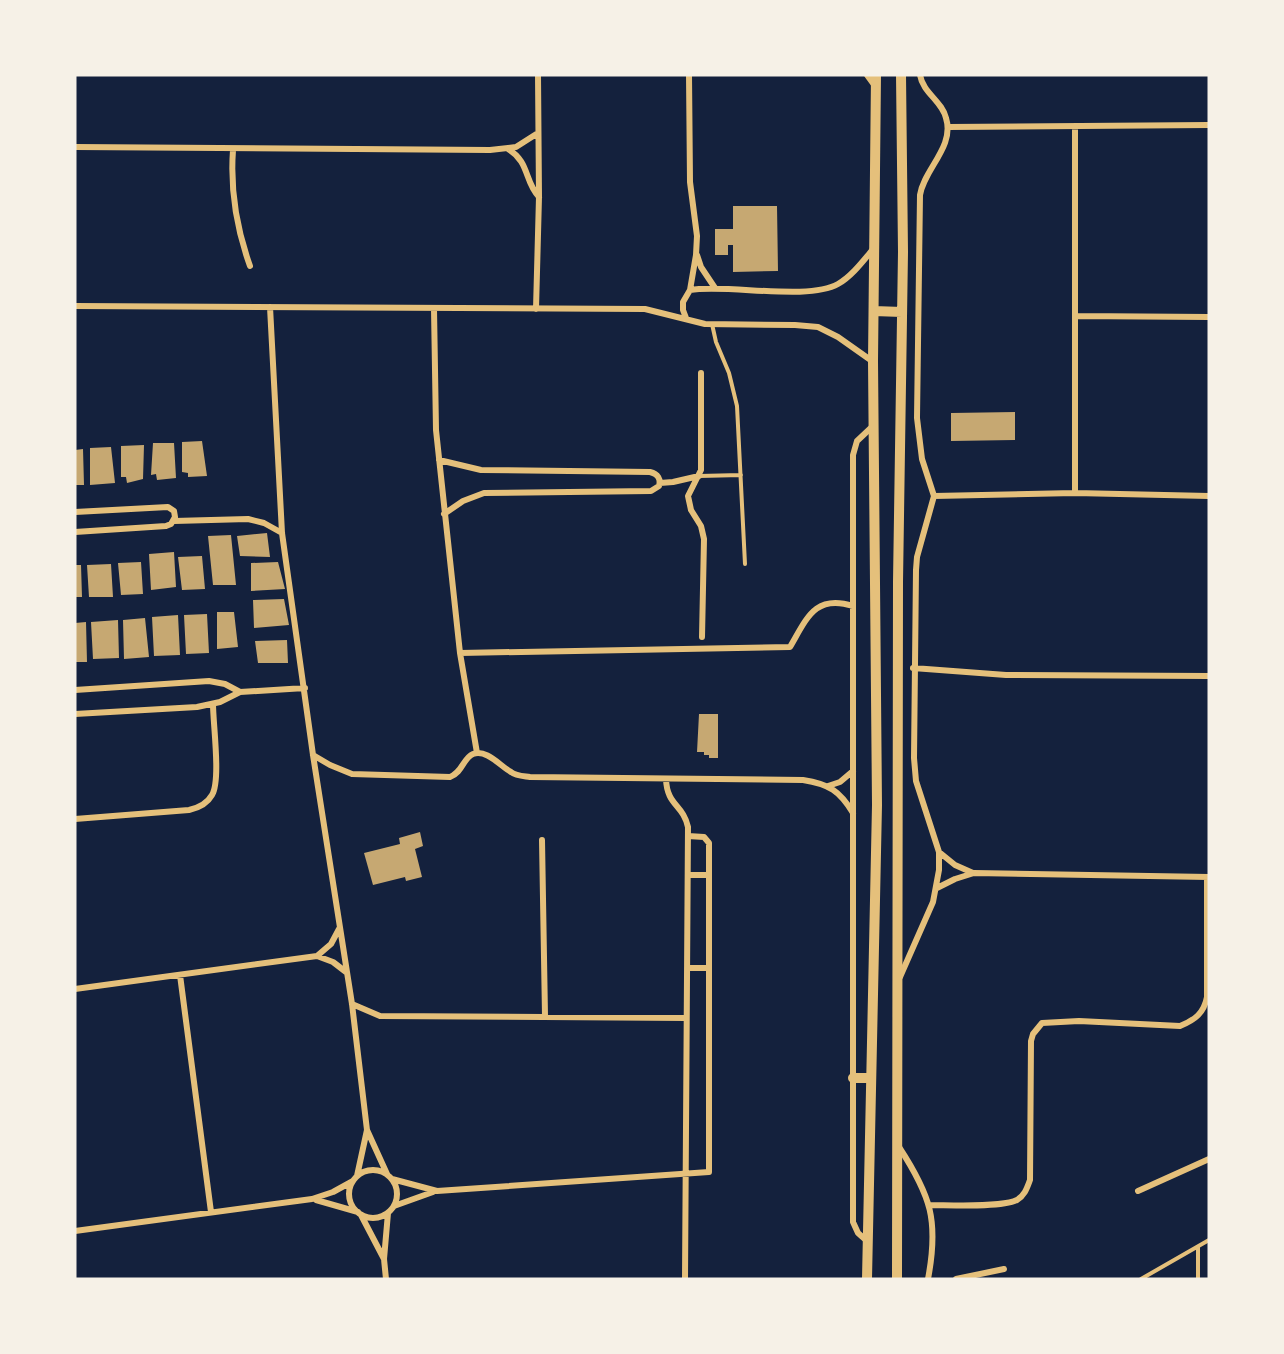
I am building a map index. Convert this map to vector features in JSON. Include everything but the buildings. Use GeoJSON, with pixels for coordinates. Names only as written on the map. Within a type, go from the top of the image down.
{"type":"FeatureCollection","features":[{"type":"Feature","properties":{"kind":"street"},"geometry":{"type":"LineString","coordinates":[[536,309],[539,197],[538,75]]}},
{"type":"Feature","properties":{"kind":"street"},"geometry":{"type":"LineString","coordinates":[[686,318],[683,302],[690,290],[696,255],[697,226],[689,172],[689,75]]}},
{"type":"Feature","properties":{"kind":"street"},"geometry":{"type":"LineString","coordinates":[[867,75],[876,81],[873,362],[877,805],[867,1279]]}},
{"type":"Feature","properties":{"kind":"street"},"geometry":{"type":"LineString","coordinates":[[897,1279],[896,985],[902,312],[901,75]]}},
{"type":"Feature","properties":{"kind":"street"},"geometry":{"type":"LineString","coordinates":[[896,985],[927,917],[937,888],[939,852],[914,771],[917,557],[934,496],[922,459],[917,418],[920,195],[923,180],[946,141],[948,127],[945,113],[924,86],[920,75]]}},
{"type":"Feature","properties":{"kind":"street"},"geometry":{"type":"LineString","coordinates":[[948,127],[1209,125]]}},
{"type":"Feature","properties":{"kind":"street"},"geometry":{"type":"LineString","coordinates":[[1075,126],[1075,493]]}},
{"type":"Feature","properties":{"kind":"street"},"geometry":{"type":"LineString","coordinates":[[75,147],[233,150],[507,149],[524,144],[538,133]]}},
{"type":"Feature","properties":{"kind":"street"},"geometry":{"type":"LineString","coordinates":[[507,149],[523,162],[531,188],[539,197]]}},
{"type":"Feature","properties":{"kind":"street"},"geometry":{"type":"LineString","coordinates":[[233,150],[233,204],[250,266]]}},
{"type":"Feature","properties":{"kind":"street"},"geometry":{"type":"LineString","coordinates":[[690,290],[715,288],[795,291],[825,289],[837,285],[846,278],[874,248]]}},
{"type":"Feature","properties":{"kind":"street"},"geometry":{"type":"LineString","coordinates":[[696,255],[715,288]]}},
{"type":"Feature","properties":{"kind":"street"},"geometry":{"type":"LineString","coordinates":[[75,306],[645,309],[705,324],[818,327],[848,343],[873,362]]}},
{"type":"Feature","properties":{"kind":"street"},"geometry":{"type":"LineString","coordinates":[[270,307],[282,533],[352,1004],[367,1130],[397,1192],[394,1206],[388,1213],[375,1218],[335,1204],[312,1199]]}},
{"type":"Feature","properties":{"kind":"street"},"geometry":{"type":"LineString","coordinates":[[434,309],[434,410],[444,514],[460,653],[477,753]]}},
{"type":"Feature","properties":{"kind":"street"},"geometry":{"type":"LineString","coordinates":[[874,311],[902,312]]}},
{"type":"Feature","properties":{"kind":"street"},"geometry":{"type":"LineString","coordinates":[[1075,316],[1209,317]]}},
{"type":"Feature","properties":{"kind":"street"},"geometry":{"type":"LineString","coordinates":[[701,373],[701,470],[688,496],[691,510],[703,531],[702,638]]}},
{"type":"Feature","properties":{"kind":"street"},"geometry":{"type":"LineString","coordinates":[[867,1241],[858,1233],[854,1222],[854,455],[857,441],[874,424]]}},
{"type":"Feature","properties":{"kind":"street"},"geometry":{"type":"LineString","coordinates":[[439,460],[481,470],[650,472],[658,476],[660,483],[657,489],[651,491],[484,493],[463,501],[444,514]]}},
{"type":"Feature","properties":{"kind":"street"},"geometry":{"type":"LineString","coordinates":[[660,483],[699,476]]}},
{"type":"Feature","properties":{"kind":"street"},"geometry":{"type":"LineString","coordinates":[[934,496],[1075,493],[1209,496]]}},
{"type":"Feature","properties":{"kind":"street"},"geometry":{"type":"LineString","coordinates":[[75,512],[168,507],[174,511],[174,521]]}},
{"type":"Feature","properties":{"kind":"street"},"geometry":{"type":"LineString","coordinates":[[75,532],[166,526],[174,521],[254,520],[282,533]]}},
{"type":"Feature","properties":{"kind":"street"},"geometry":{"type":"LineString","coordinates":[[460,653],[790,647],[811,613],[823,604],[838,601],[854,606]]}},
{"type":"Feature","properties":{"kind":"street"},"geometry":{"type":"LineString","coordinates":[[914,668],[1006,675],[1209,676]]}},
{"type":"Feature","properties":{"kind":"street"},"geometry":{"type":"LineString","coordinates":[[75,690],[209,681],[225,684],[240,692]]}},
{"type":"Feature","properties":{"kind":"street"},"geometry":{"type":"LineString","coordinates":[[75,714],[197,707],[213,704],[240,692],[305,688]]}},
{"type":"Feature","properties":{"kind":"street"},"geometry":{"type":"LineString","coordinates":[[75,819],[189,810],[205,804],[215,789],[216,780],[213,704]]}},
{"type":"Feature","properties":{"kind":"street"},"geometry":{"type":"LineString","coordinates":[[314,755],[352,774],[446,777],[457,774],[469,756],[477,753],[486,755],[512,773],[522,776],[803,780],[828,786],[854,813]]}},
{"type":"Feature","properties":{"kind":"street"},"geometry":{"type":"LineString","coordinates":[[828,786],[845,778],[854,770]]}},
{"type":"Feature","properties":{"kind":"street"},"geometry":{"type":"LineString","coordinates":[[666,779],[669,799],[687,821],[688,836],[685,1279]]}},
{"type":"Feature","properties":{"kind":"street"},"geometry":{"type":"LineString","coordinates":[[394,1206],[437,1191],[709,1172],[709,843],[704,837],[688,836]]}},
{"type":"Feature","properties":{"kind":"street"},"geometry":{"type":"LineString","coordinates":[[542,840],[544,1016]]}},
{"type":"Feature","properties":{"kind":"street"},"geometry":{"type":"LineString","coordinates":[[939,852],[955,865],[974,873]]}},
{"type":"Feature","properties":{"kind":"street"},"geometry":{"type":"LineString","coordinates":[[930,1205],[1009,1203],[1023,1196],[1030,1180],[1030,1051],[1033,1034],[1042,1023],[1049,1021],[1180,1026],[1189,1023],[1203,1012],[1207,986],[1208,877],[974,873],[937,888]]}},
{"type":"Feature","properties":{"kind":"street"},"geometry":{"type":"LineString","coordinates":[[689,875],[709,875]]}},
{"type":"Feature","properties":{"kind":"street"},"geometry":{"type":"LineString","coordinates":[[317,956],[331,944],[340,927]]}},
{"type":"Feature","properties":{"kind":"street"},"geometry":{"type":"LineString","coordinates":[[75,989],[317,956],[333,962],[347,973]]}},
{"type":"Feature","properties":{"kind":"street"},"geometry":{"type":"LineString","coordinates":[[687,968],[709,968]]}},
{"type":"Feature","properties":{"kind":"street"},"geometry":{"type":"LineString","coordinates":[[180,975],[211,1212]]}},
{"type":"Feature","properties":{"kind":"street"},"geometry":{"type":"LineString","coordinates":[[352,1004],[380,1016],[687,1018]]}},
{"type":"Feature","properties":{"kind":"street"},"geometry":{"type":"LineString","coordinates":[[854,1078],[871,1078]]}},
{"type":"Feature","properties":{"kind":"street"},"geometry":{"type":"LineString","coordinates":[[367,1130],[349,1196],[384,1259]]}},
{"type":"Feature","properties":{"kind":"street"},"geometry":{"type":"LineString","coordinates":[[897,1144],[930,1205],[934,1231],[933,1256],[928,1279]]}},
{"type":"Feature","properties":{"kind":"street"},"geometry":{"type":"LineString","coordinates":[[1138,1191],[1209,1159]]}},
{"type":"Feature","properties":{"kind":"street"},"geometry":{"type":"LineString","coordinates":[[75,1231],[312,1199],[333,1192],[369,1171],[375,1170],[390,1177],[437,1191]]}},
{"type":"Feature","properties":{"kind":"street"},"geometry":{"type":"LineString","coordinates":[[386,1279],[384,1259],[388,1213]]}},
{"type":"Feature","properties":{"kind":"street"},"geometry":{"type":"LineString","coordinates":[[956,1279],[1004,1269]]}},
{"type":"Feature","properties":{"kind":"lane"},"geometry":{"type":"LineString","coordinates":[[712,324],[716,342],[729,372],[737,406],[745,564]]}},
{"type":"Feature","properties":{"kind":"lane"},"geometry":{"type":"LineString","coordinates":[[699,476],[741,475]]}},
{"type":"Feature","properties":{"kind":"lane"},"geometry":{"type":"LineString","coordinates":[[1140,1279],[1209,1240]]}},
{"type":"Feature","properties":{"kind":"lane"},"geometry":{"type":"LineString","coordinates":[[1198,1246],[1198,1279]]}}]}
